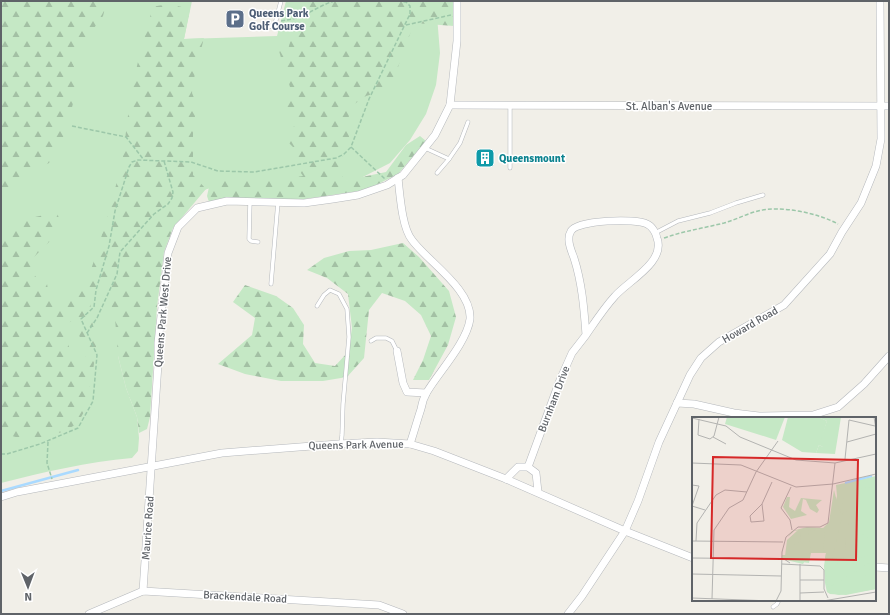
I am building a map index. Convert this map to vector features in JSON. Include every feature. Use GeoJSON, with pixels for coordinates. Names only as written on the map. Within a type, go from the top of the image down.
{"type":"FeatureCollection","features":[{"type":"Feature","properties":{"kind":"street","name":"Queens Park West Drive"},"geometry":{"type":"LineString","coordinates":[[152,466],[158,343],[168,253],[178,227],[196,208],[227,201],[304,203],[358,195],[390,183],[403,175],[435,135],[450,105],[457,41],[457,1]]}},
{"type":"Feature","properties":{"kind":"street","name":"Howard Road"},"geometry":{"type":"LineString","coordinates":[[568,614],[582,596],[625,530],[638,502],[659,442],[700,358],[719,342],[784,305],[830,254],[845,227],[861,203],[876,166],[881,139],[880,1]]}},
{"type":"Feature","properties":{"kind":"street","name":"St. Alban's Avenue"},"geometry":{"type":"LineString","coordinates":[[450,105],[889,106]]}},
{"type":"Feature","properties":{"kind":"street"},"geometry":{"type":"LineString","coordinates":[[398,178],[403,219],[411,239],[446,273],[468,306],[470,312],[470,320],[467,331],[426,393],[410,444]]}},
{"type":"Feature","properties":{"kind":"street"},"geometry":{"type":"LineString","coordinates":[[586,335],[581,282],[569,239],[571,231],[584,224],[634,221],[647,224],[657,237]]}},
{"type":"Feature","properties":{"kind":"street","name":"Burnham Drive"},"geometry":{"type":"LineString","coordinates":[[528,467],[560,380],[572,353],[615,295],[643,271],[654,259],[657,252],[657,237]]}},
{"type":"Feature","properties":{"kind":"street"},"geometry":{"type":"LineString","coordinates":[[397,351],[403,383],[408,392],[426,393]]}},
{"type":"Feature","properties":{"kind":"street"},"geometry":{"type":"LineString","coordinates":[[677,403],[694,404],[734,413],[759,416],[813,415],[838,407],[864,384],[889,356]]}},
{"type":"Feature","properties":{"kind":"street","name":"Queens Park Avenue"},"geometry":{"type":"LineString","coordinates":[[1,496],[222,453],[377,442],[410,444],[434,451],[506,479],[692,558]]}},
{"type":"Feature","properties":{"kind":"street","name":"Maurice Road"},"geometry":{"type":"LineString","coordinates":[[143,591],[152,466]]}},
{"type":"Feature","properties":{"kind":"street"},"geometry":{"type":"LineString","coordinates":[[506,479],[518,467],[528,467],[536,473],[538,492]]}},
{"type":"Feature","properties":{"kind":"street"},"geometry":{"type":"LineString","coordinates":[[876,567],[889,568]]}},
{"type":"Feature","properties":{"kind":"street","name":"Brackendale Road"},"geometry":{"type":"LineString","coordinates":[[89,614],[143,591],[379,605],[403,614]]}},
{"type":"Feature","properties":{"kind":"lane"},"geometry":{"type":"LineString","coordinates":[[263,27],[273,26],[281,1]]}},
{"type":"Feature","properties":{"kind":"lane"},"geometry":{"type":"LineString","coordinates":[[510,106],[510,168]]}},
{"type":"Feature","properties":{"kind":"lane"},"geometry":{"type":"LineString","coordinates":[[437,174],[460,142],[468,122]]}},
{"type":"Feature","properties":{"kind":"lane"},"geometry":{"type":"LineString","coordinates":[[425,148],[449,159]]}},
{"type":"Feature","properties":{"kind":"lane"},"geometry":{"type":"LineString","coordinates":[[657,237],[678,221],[710,213],[763,195]]}},
{"type":"Feature","properties":{"kind":"lane"},"geometry":{"type":"LineString","coordinates":[[250,201],[249,239],[251,241],[258,242]]}},
{"type":"Feature","properties":{"kind":"lane"},"geometry":{"type":"LineString","coordinates":[[272,284],[278,202]]}},
{"type":"Feature","properties":{"kind":"lane"},"geometry":{"type":"LineString","coordinates":[[317,306],[324,295],[330,290],[339,294],[347,309],[349,337],[341,444]]}},
{"type":"Feature","properties":{"kind":"lane"},"geometry":{"type":"LineString","coordinates":[[371,341],[376,338],[386,338],[392,340],[397,351]]}},
{"type":"Feature","properties":{"kind":"lane"},"geometry":{"type":"LineString","coordinates":[[773,606],[777,604],[778,601]]}},
{"type":"Feature","properties":{"kind":"path"},"geometry":{"type":"LineString","coordinates":[[275,22],[296,18],[313,11],[324,4],[334,1]]}},
{"type":"Feature","properties":{"kind":"path"},"geometry":{"type":"LineString","coordinates":[[1,454],[6,454],[48,441],[78,428],[93,401],[97,355],[81,319],[94,307],[96,290],[109,246],[115,212],[129,167],[132,162],[138,160],[191,162],[218,170],[254,172],[336,158],[344,154],[351,147],[369,99],[410,14],[410,6],[406,2],[399,1]]}},
{"type":"Feature","properties":{"kind":"path"},"geometry":{"type":"LineString","coordinates":[[405,25],[457,14]]}},
{"type":"Feature","properties":{"kind":"path"},"geometry":{"type":"LineString","coordinates":[[72,126],[126,137],[144,161]]}},
{"type":"Feature","properties":{"kind":"path"},"geometry":{"type":"LineString","coordinates":[[351,147],[390,183]]}},
{"type":"Feature","properties":{"kind":"path"},"geometry":{"type":"LineString","coordinates":[[87,333],[97,318],[117,274],[120,252],[154,214],[168,204],[172,198],[173,192],[164,162]]}},
{"type":"Feature","properties":{"kind":"path"},"geometry":{"type":"LineString","coordinates":[[657,237],[724,223],[759,210],[789,210],[803,212],[831,220],[845,227]]}},
{"type":"Feature","properties":{"kind":"path"},"geometry":{"type":"LineString","coordinates":[[48,441],[47,463],[54,485]]}},
{"type":"Feature","properties":{"kind":"green space"},"geometry":{"type":"Polygon","coordinates":[[[1,1],[192,1],[184,39],[277,36],[286,1],[422,1],[437,16],[440,53],[436,85],[426,114],[410,140],[390,163],[359,179],[313,186],[216,186],[187,196],[166,208],[118,356],[126,388],[137,417],[139,438],[138,451],[132,458],[66,468],[1,483],[1,1]]]}},
{"type":"Feature","properties":{"kind":"green space"},"geometry":{"type":"Polygon","coordinates":[[[107,1],[103,16],[71,60],[77,73],[76,92],[65,134],[49,163],[23,177],[18,191],[1,187],[1,2],[107,1]]]}},
{"type":"Feature","properties":{"kind":"green space"},"geometry":{"type":"Polygon","coordinates":[[[300,1],[454,1],[454,26],[414,23],[390,89],[366,96],[350,107],[348,123],[349,137],[342,159],[343,181],[386,172],[406,145],[420,136],[426,141],[398,174],[366,190],[305,199],[209,202],[207,196],[211,178],[282,179],[303,176],[292,160],[293,147],[286,140],[288,131],[296,125],[289,114],[284,97],[290,87],[279,51],[288,50],[300,1]]]}},
{"type":"Feature","properties":{"kind":"green space"},"geometry":{"type":"Polygon","coordinates":[[[169,4],[190,9],[184,39],[204,38],[195,73],[192,93],[197,105],[193,127],[193,175],[206,189],[173,228],[164,252],[157,307],[150,417],[147,429],[139,433],[137,417],[126,388],[118,356],[115,318],[109,298],[108,285],[106,285],[91,298],[90,315],[97,339],[92,379],[81,340],[73,320],[66,325],[69,348],[90,381],[88,405],[77,424],[62,432],[30,441],[12,436],[1,436],[1,235],[13,222],[57,212],[60,222],[54,237],[32,259],[33,272],[37,279],[46,278],[50,301],[62,302],[75,298],[85,287],[97,252],[122,164],[131,91],[143,41],[150,21],[151,7],[169,4]]]}},
{"type":"Feature","properties":{"kind":"green space"},"geometry":{"type":"Polygon","coordinates":[[[403,243],[419,257],[449,291],[456,317],[448,345],[429,380],[413,380],[423,360],[431,336],[421,315],[405,301],[382,293],[369,310],[364,358],[347,377],[323,381],[281,381],[245,374],[218,364],[252,335],[255,318],[233,302],[245,285],[276,296],[293,308],[304,325],[303,344],[315,363],[335,366],[348,352],[352,328],[348,294],[327,278],[307,270],[324,258],[349,251],[371,250],[403,243]]]}},
{"type":"Feature","properties":{"kind":"waterway"},"geometry":{"type":"LineString","coordinates":[[1,491],[78,470]]}},
{"type":"Feature","properties":{"kind":"place","name":"Queens Park Golf Course"},"geometry":{"type":"Point","coordinates":[235,19]}},
{"type":"Feature","properties":{"kind":"place","name":"Queensmount"},"geometry":{"type":"Point","coordinates":[485,158]}}]}
